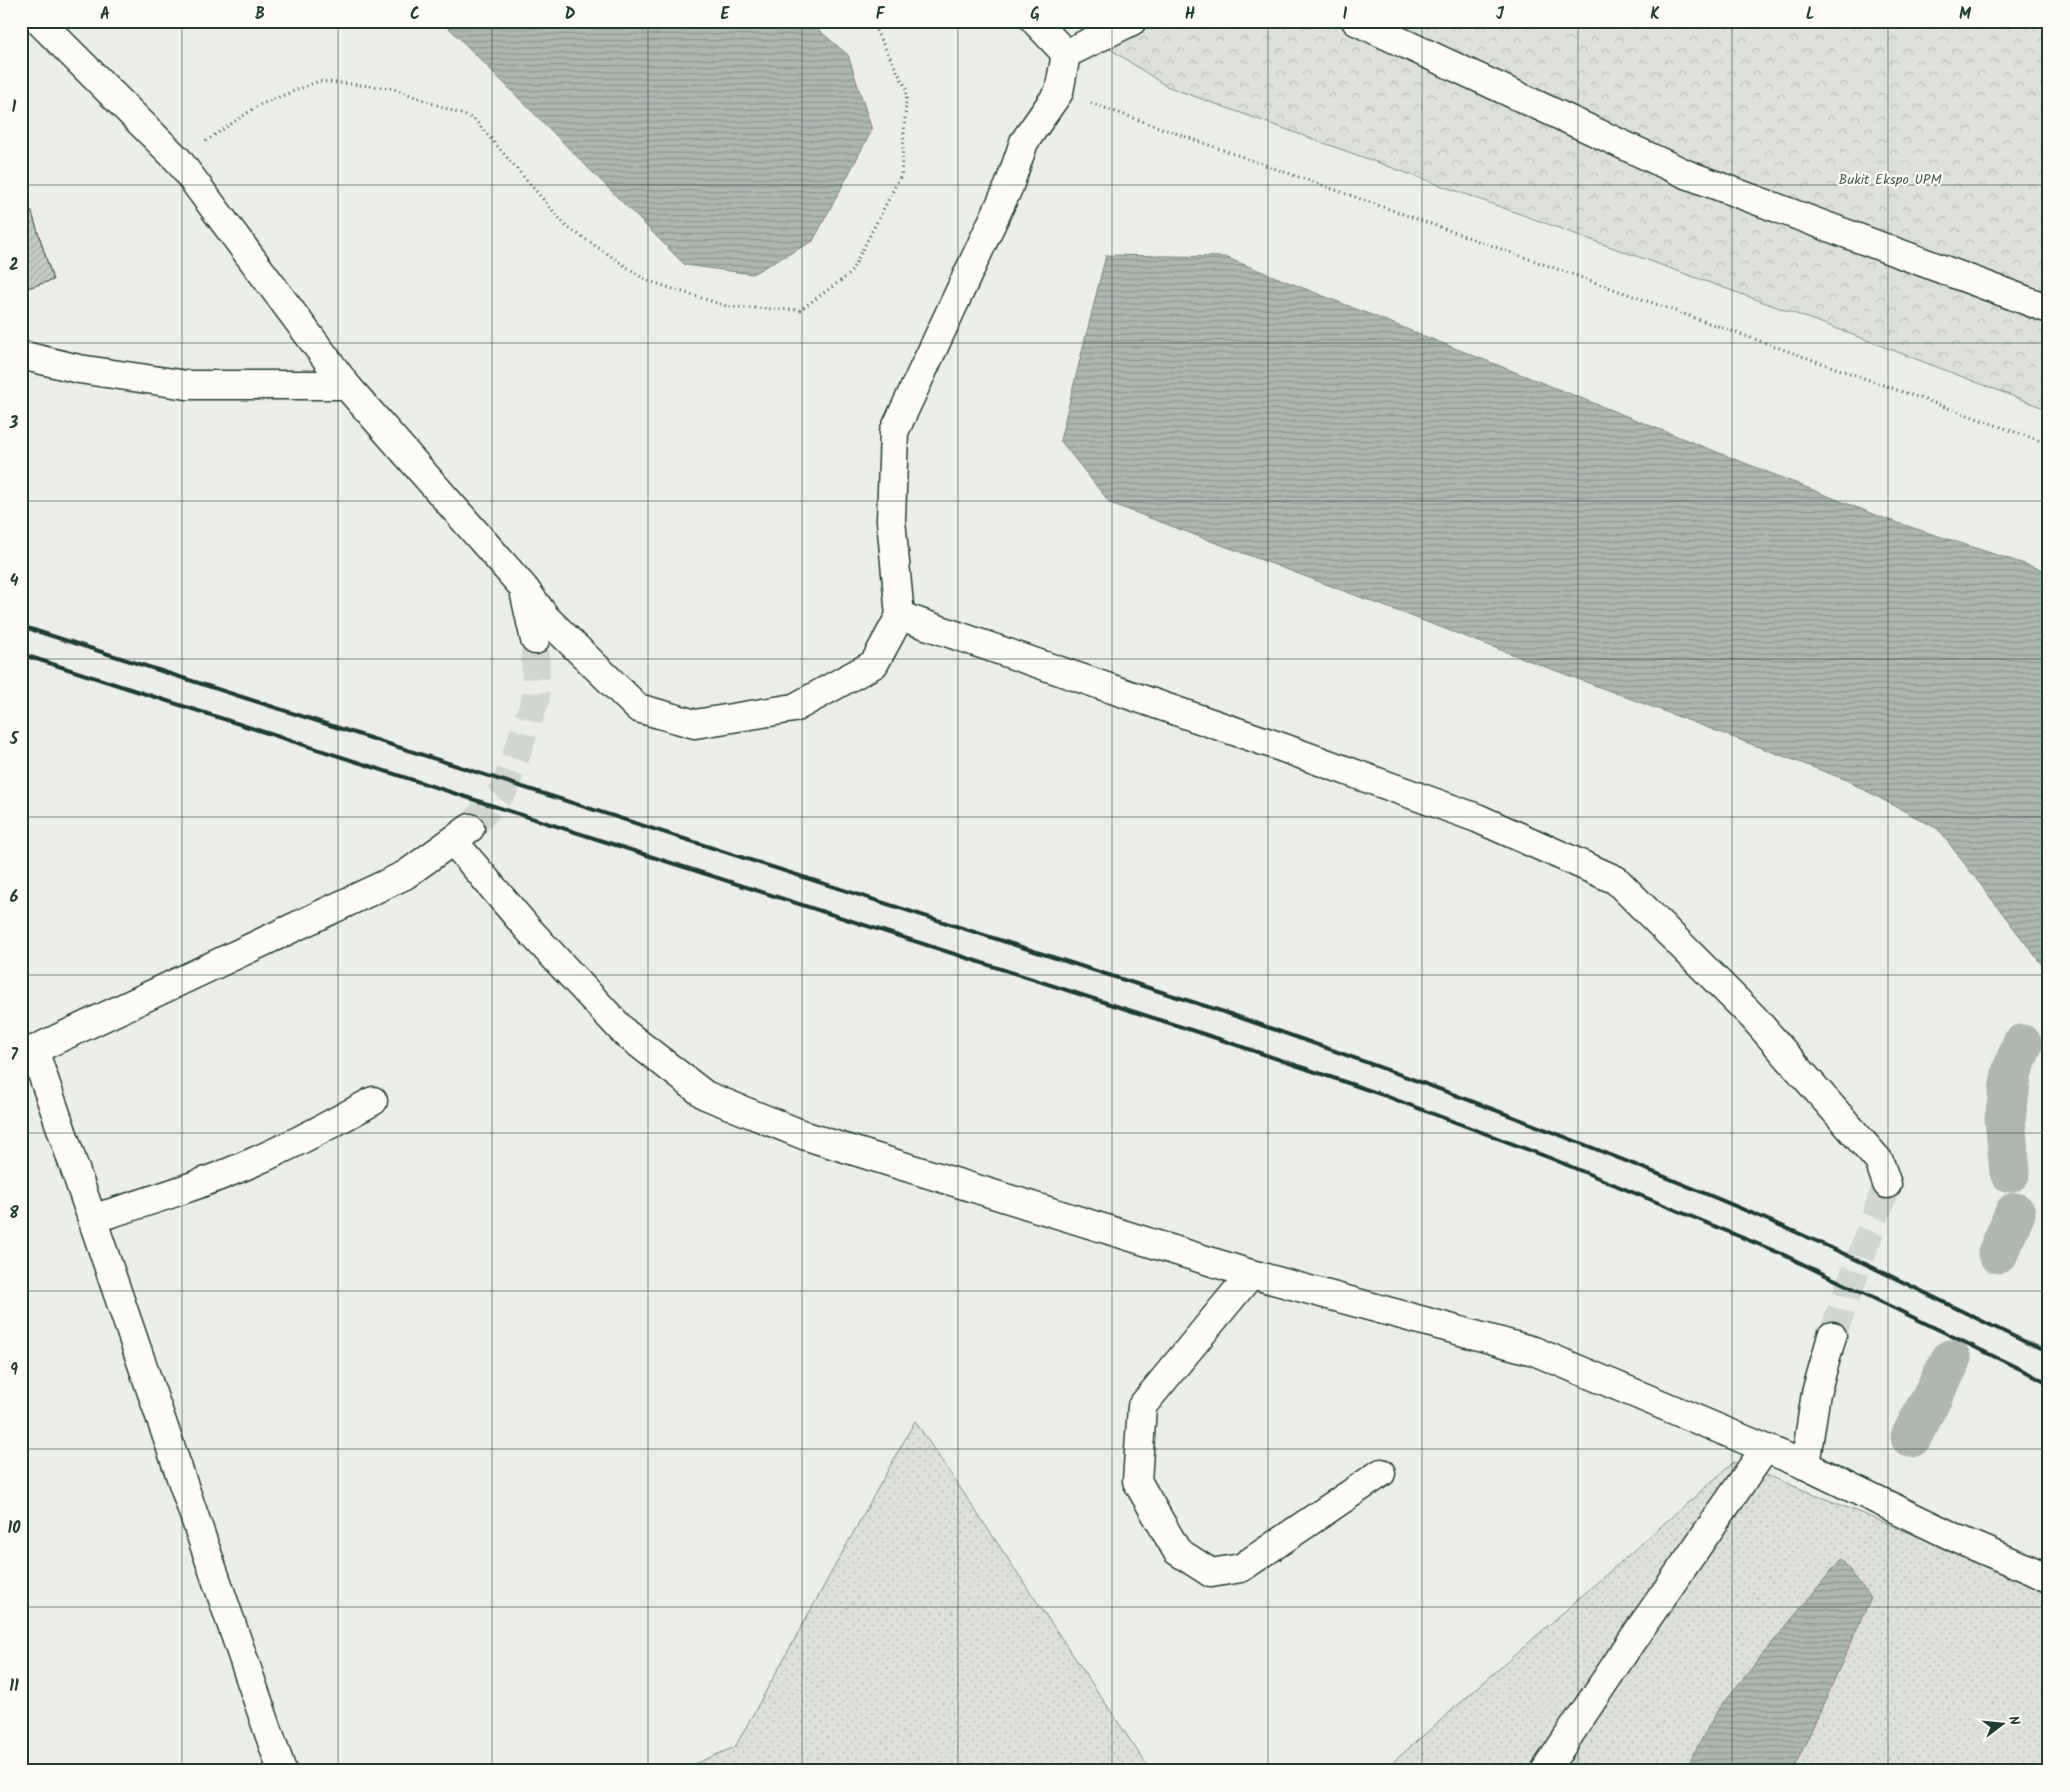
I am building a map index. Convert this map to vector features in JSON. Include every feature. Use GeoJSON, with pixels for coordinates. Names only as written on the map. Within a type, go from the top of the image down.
{"type":"FeatureCollection","features":[{"type":"Feature","properties":{"kind":"street"},"geometry":{"type":"LineString","coordinates":[[39,21],[178,160],[346,384],[524,588],[546,618],[638,708],[694,724],[794,708],[874,664],[900,616],[891,520],[894,432],[1009,186],[1024,142],[1059,92],[1066,54]]}},
{"type":"Feature","properties":{"kind":"street"},"geometry":{"type":"LineString","coordinates":[[1034,21],[1066,54]]}},
{"type":"Feature","properties":{"kind":"street"},"geometry":{"type":"LineString","coordinates":[[1066,54],[1132,21]]}},
{"type":"Feature","properties":{"kind":"street"},"geometry":{"type":"LineString","coordinates":[[1356,21],[1686,174],[2049,309]]}},
{"type":"Feature","properties":{"kind":"street"},"geometry":{"type":"LineString","coordinates":[[21,355],[79,369],[187,385],[346,384]]}},
{"type":"Feature","properties":{"kind":"street"},"geometry":{"type":"LineString","coordinates":[[524,588],[535,640]]}},
{"type":"Feature","properties":{"kind":"street"},"geometry":{"type":"LineString","coordinates":[[900,616],[1272,744],[1477,818],[1616,880],[1753,1017],[1879,1161],[1888,1184]]}},
{"type":"Feature","properties":{"kind":"street"},"geometry":{"type":"LineString","coordinates":[[282,1771],[92,1219],[28,1053],[406,875],[462,834],[529,930],[625,1033],[705,1095],[806,1136],[1251,1274],[1534,1352],[1805,1465],[1958,1539],[2049,1578]]}},
{"type":"Feature","properties":{"kind":"street"},"geometry":{"type":"LineString","coordinates":[[92,1219],[184,1190],[250,1164],[306,1138],[373,1101]]}},
{"type":"Feature","properties":{"kind":"street"},"geometry":{"type":"LineString","coordinates":[[1251,1274],[1142,1406],[1137,1481],[1177,1551],[1211,1573],[1241,1568],[1381,1473]]}},
{"type":"Feature","properties":{"kind":"street"},"geometry":{"type":"LineString","coordinates":[[1805,1465],[1816,1393],[1832,1336]]}},
{"type":"Feature","properties":{"kind":"street"},"geometry":{"type":"LineString","coordinates":[[1546,1771],[1637,1633],[1765,1449]]}},
{"type":"Feature","properties":{"kind":"path"},"geometry":{"type":"LineString","coordinates":[[178,160],[259,105],[319,81],[392,88],[474,119],[566,226],[646,280],[729,307],[800,310],[850,274],[901,175],[907,90],[871,21]]}},
{"type":"Feature","properties":{"kind":"path"},"geometry":{"type":"LineString","coordinates":[[1059,92],[2049,444]]}},
{"type":"Feature","properties":{"kind":"shaded area"},"geometry":{"type":"Polygon","coordinates":[[[21,21],[2049,21],[2049,1771],[21,1771],[21,21]]]}},
{"type":"Feature","properties":{"kind":"shaded area"},"geometry":{"type":"Polygon","coordinates":[[[442,21],[808,21],[848,55],[872,130],[813,241],[752,274],[685,265],[442,21]]]}},
{"type":"Feature","properties":{"kind":"shaded area"},"geometry":{"type":"Polygon","coordinates":[[[1106,255],[1225,257],[1886,519],[2049,572],[2049,974],[1938,829],[1844,779],[1110,503],[1060,440],[1106,255]]]}},
{"type":"Feature","properties":{"kind":"shaded area"},"geometry":{"type":"Polygon","coordinates":[[[1841,1559],[1871,1598],[1793,1771],[1684,1771],[1719,1708],[1841,1559]]]}},
{"type":"Feature","properties":{"kind":"green space","name":"Bukit Ekspo UPM"},"geometry":{"type":"Polygon","coordinates":[[[1068,21],[2049,21],[2049,410],[1835,328],[1166,86],[1068,21]]]}},
{"type":"Feature","properties":{"kind":"green space"},"geometry":{"type":"Polygon","coordinates":[[[915,1421],[1151,1771],[677,1771],[735,1747],[915,1421]]]}},
{"type":"Feature","properties":{"kind":"green space"},"geometry":{"type":"Polygon","coordinates":[[[1734,1462],[2049,1589],[2049,1771],[1383,1771],[1734,1462]]]}},
{"type":"Feature","properties":{"kind":"building"},"geometry":{"type":"Polygon","coordinates":[[[31,210],[53,280],[21,290],[21,213],[31,210]]]}},
{"type":"Feature","properties":{"kind":"waterway"},"geometry":{"type":"LineString","coordinates":[[2010,1172],[2005,1119],[2012,1072],[2022,1045]]}},
{"type":"Feature","properties":{"kind":"waterway"},"geometry":{"type":"LineString","coordinates":[[1998,1253],[2015,1213]]}},
{"type":"Feature","properties":{"kind":"waterway"},"geometry":{"type":"LineString","coordinates":[[1911,1437],[1951,1360]]}},
{"type":"Feature","properties":{"kind":"tunnel"},"geometry":{"type":"LineString","coordinates":[[470,828],[504,790],[536,698],[535,640]]}},
{"type":"Feature","properties":{"kind":"tunnel"},"geometry":{"type":"LineString","coordinates":[[1832,1336],[1887,1184]]}},
{"type":"Feature","properties":{"kind":"railway"},"geometry":{"type":"LineString","coordinates":[[21,626],[1227,1013],[1369,1063],[1581,1143],[1721,1200],[1856,1259],[2049,1353]]}},
{"type":"Feature","properties":{"kind":"railway"},"geometry":{"type":"LineString","coordinates":[[21,654],[1219,1039],[1383,1095],[1550,1158],[1782,1254],[2049,1383]]}}]}
